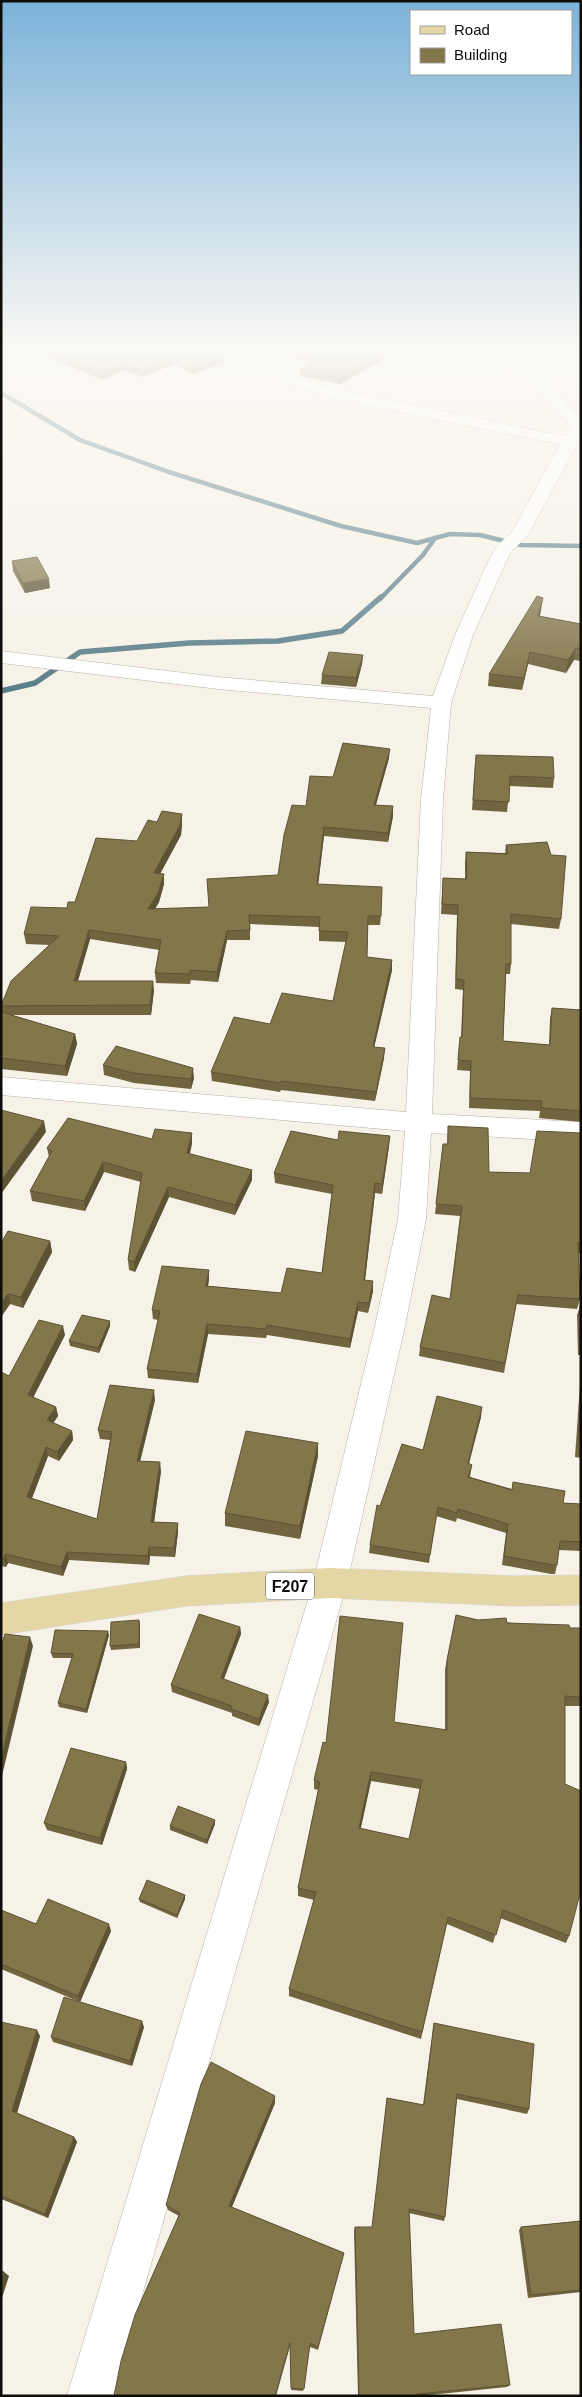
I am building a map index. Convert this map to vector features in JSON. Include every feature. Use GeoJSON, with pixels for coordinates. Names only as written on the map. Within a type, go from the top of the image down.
{"type":"FeatureCollection","features":[{"type":"Feature","properties":{"kind":"main road","name":"F207"},"geometry":{"type":"LineString","coordinates":[[1,1619],[186,1591],[330,1583],[513,1591],[581,1590]]}},
{"type":"Feature","properties":{"kind":"street"},"geometry":{"type":"LineString","coordinates":[[90,2396],[330,1583],[390,1326],[410,1228],[419,1123],[432,800],[441,703],[464,635],[511,542],[553,467]]}},
{"type":"Feature","properties":{"kind":"street"},"geometry":{"type":"LineString","coordinates":[[1,657],[218,683],[441,703]]}},
{"type":"Feature","properties":{"kind":"street"},"geometry":{"type":"LineString","coordinates":[[1,1086],[419,1123],[581,1132]]}},
{"type":"Feature","properties":{"kind":"building"},"geometry":{"type":"Polygon","coordinates":[[[37,557],[49,579],[23,583],[12,561],[37,557]]]}},
{"type":"Feature","properties":{"kind":"building"},"geometry":{"type":"Polygon","coordinates":[[[537,596],[543,598],[538,616],[581,624],[581,649],[576,648],[568,660],[530,652],[524,678],[489,674],[537,596]]]}},
{"type":"Feature","properties":{"kind":"building"},"geometry":{"type":"Polygon","coordinates":[[[329,652],[363,655],[356,678],[322,675],[329,652]]]}},
{"type":"Feature","properties":{"kind":"building"},"geometry":{"type":"Polygon","coordinates":[[[343,743],[390,749],[374,805],[393,806],[388,833],[324,827],[317,884],[382,887],[381,916],[368,916],[367,957],[392,960],[373,1047],[385,1048],[376,1092],[281,1081],[280,1083],[211,1072],[234,1017],[270,1024],[282,993],[333,1001],[348,932],[319,931],[320,917],[249,915],[250,930],[227,931],[217,972],[190,970],[190,974],[155,973],[161,940],[89,930],[74,981],[153,981],[150,1005],[1,1006],[11,981],[59,936],[24,934],[31,907],[67,908],[68,902],[75,902],[96,838],[137,841],[148,820],[157,822],[162,811],[182,814],[180,825],[154,873],[164,874],[158,893],[148,909],[209,907],[207,879],[278,875],[284,835],[292,805],[306,806],[310,776],[333,777],[343,743]]]}},
{"type":"Feature","properties":{"kind":"building"},"geometry":{"type":"Polygon","coordinates":[[[476,755],[553,757],[554,778],[510,776],[509,802],[473,800],[476,755]]]}},
{"type":"Feature","properties":{"kind":"building"},"geometry":{"type":"Polygon","coordinates":[[[547,842],[551,855],[566,856],[561,919],[511,914],[511,964],[506,964],[503,1041],[550,1045],[552,1008],[581,1010],[581,1111],[541,1108],[542,1101],[470,1098],[471,1061],[458,1060],[460,1037],[462,1037],[464,980],[456,979],[458,905],[442,904],[443,878],[467,879],[466,852],[508,854],[506,845],[547,842]]]}},
{"type":"Feature","properties":{"kind":"building"},"geometry":{"type":"Polygon","coordinates":[[[1,1012],[75,1034],[65,1066],[1,1058],[1,1012]]]}},
{"type":"Feature","properties":{"kind":"building"},"geometry":{"type":"Polygon","coordinates":[[[116,1046],[193,1068],[191,1079],[133,1073],[103,1065],[116,1046]]]}},
{"type":"Feature","properties":{"kind":"building"},"geometry":{"type":"Polygon","coordinates":[[[1,1110],[44,1121],[1,1181],[1,1110]]]}},
{"type":"Feature","properties":{"kind":"building"},"geometry":{"type":"Polygon","coordinates":[[[68,1118],[152,1139],[155,1129],[192,1133],[187,1153],[252,1170],[235,1205],[168,1187],[134,1262],[128,1260],[142,1173],[103,1162],[84,1201],[30,1191],[52,1151],[47,1148],[68,1118]]]}},
{"type":"Feature","properties":{"kind":"building"},"geometry":{"type":"Polygon","coordinates":[[[448,1126],[488,1128],[489,1172],[530,1173],[537,1131],[581,1133],[581,1243],[578,1242],[580,1299],[518,1295],[505,1363],[420,1347],[432,1295],[450,1299],[462,1206],[436,1204],[443,1144],[448,1144],[448,1126]]]}},
{"type":"Feature","properties":{"kind":"building"},"geometry":{"type":"Polygon","coordinates":[[[291,1131],[338,1140],[339,1131],[390,1136],[382,1184],[375,1183],[364,1280],[373,1281],[369,1303],[358,1302],[350,1339],[267,1325],[266,1329],[207,1324],[197,1374],[147,1369],[160,1311],[152,1310],[162,1266],[209,1270],[206,1286],[281,1293],[287,1268],[322,1273],[333,1185],[274,1173],[291,1131]]]}},
{"type":"Feature","properties":{"kind":"building"},"geometry":{"type":"Polygon","coordinates":[[[8,1231],[50,1241],[21,1297],[8,1294],[1,1303],[1,1243],[8,1231]]]}},
{"type":"Feature","properties":{"kind":"building"},"geometry":{"type":"Polygon","coordinates":[[[581,1306],[581,1345],[580,1345],[581,1306]]]}},
{"type":"Feature","properties":{"kind":"building"},"geometry":{"type":"Polygon","coordinates":[[[82,1315],[110,1321],[98,1348],[69,1341],[82,1315]]]}},
{"type":"Feature","properties":{"kind":"building"},"geometry":{"type":"Polygon","coordinates":[[[39,1320],[63,1326],[28,1395],[56,1407],[47,1420],[72,1431],[57,1452],[46,1447],[27,1497],[97,1519],[112,1432],[98,1430],[110,1385],[154,1390],[137,1461],[160,1462],[151,1522],[178,1523],[174,1548],[149,1547],[148,1556],[67,1552],[61,1567],[5,1554],[4,1559],[1,1558],[1,1372],[9,1376],[39,1320]]]}},
{"type":"Feature","properties":{"kind":"building"},"geometry":{"type":"Polygon","coordinates":[[[437,1396],[482,1407],[468,1463],[472,1465],[468,1477],[512,1490],[513,1482],[565,1491],[563,1503],[581,1504],[581,1542],[560,1541],[557,1565],[504,1556],[508,1524],[458,1509],[457,1513],[438,1507],[430,1555],[370,1545],[377,1505],[380,1506],[402,1444],[423,1450],[437,1396]]]}},
{"type":"Feature","properties":{"kind":"building"},"geometry":{"type":"Polygon","coordinates":[[[581,1398],[581,1449],[578,1448],[581,1398]]]}},
{"type":"Feature","properties":{"kind":"building"},"geometry":{"type":"Polygon","coordinates":[[[246,1431],[318,1443],[300,1526],[225,1513],[246,1431]]]}},
{"type":"Feature","properties":{"kind":"building"},"geometry":{"type":"Polygon","coordinates":[[[199,1614],[240,1627],[221,1678],[268,1695],[259,1719],[231,1709],[232,1706],[171,1685],[199,1614]]]}},
{"type":"Feature","properties":{"kind":"building"},"geometry":{"type":"Polygon","coordinates":[[[456,1615],[478,1620],[506,1618],[507,1623],[569,1625],[570,1628],[581,1628],[581,1697],[565,1696],[565,1784],[581,1791],[581,1890],[569,1936],[503,1910],[496,1935],[448,1917],[422,2032],[289,1989],[316,1892],[298,1888],[320,1782],[314,1780],[323,1742],[326,1743],[340,1616],[403,1623],[394,1722],[447,1730],[447,1660],[456,1615]],[[371,1772],[359,1828],[409,1839],[422,1780],[371,1772]]]}},
{"type":"Feature","properties":{"kind":"building"},"geometry":{"type":"Polygon","coordinates":[[[139,1620],[139,1644],[110,1646],[111,1622],[139,1620]]]}},
{"type":"Feature","properties":{"kind":"building"},"geometry":{"type":"Polygon","coordinates":[[[55,1630],[108,1631],[86,1709],[58,1703],[73,1654],[51,1653],[55,1630]]]}},
{"type":"Feature","properties":{"kind":"building"},"geometry":{"type":"Polygon","coordinates":[[[5,1634],[30,1637],[1,1759],[1,1643],[5,1634]]]}},
{"type":"Feature","properties":{"kind":"building"},"geometry":{"type":"Polygon","coordinates":[[[71,1748],[126,1762],[100,1838],[44,1823],[71,1748]]]}},
{"type":"Feature","properties":{"kind":"building"},"geometry":{"type":"Polygon","coordinates":[[[178,1806],[215,1820],[207,1840],[170,1826],[178,1806]]]}},
{"type":"Feature","properties":{"kind":"building"},"geometry":{"type":"Polygon","coordinates":[[[147,1880],[185,1895],[177,1915],[139,1899],[147,1880]]]}},
{"type":"Feature","properties":{"kind":"building"},"geometry":{"type":"Polygon","coordinates":[[[48,1899],[109,1924],[78,1996],[1,1964],[1,1910],[36,1924],[48,1899]]]}},
{"type":"Feature","properties":{"kind":"building"},"geometry":{"type":"Polygon","coordinates":[[[64,1997],[142,2021],[130,2061],[51,2037],[64,1997]]]}},
{"type":"Feature","properties":{"kind":"building"},"geometry":{"type":"Polygon","coordinates":[[[1,2022],[37,2030],[12,2111],[74,2137],[45,2214],[1,2196],[1,2022]]]}},
{"type":"Feature","properties":{"kind":"building"},"geometry":{"type":"Polygon","coordinates":[[[434,2023],[534,2044],[529,2109],[457,2094],[445,2217],[409,2209],[414,2334],[501,2324],[510,2385],[417,2394],[417,2396],[359,2396],[355,2227],[372,2227],[387,2098],[424,2105],[434,2023]]]}},
{"type":"Feature","properties":{"kind":"building"},"geometry":{"type":"Polygon","coordinates":[[[211,2062],[275,2096],[229,2206],[344,2253],[318,2347],[310,2343],[304,2389],[291,2388],[290,2343],[275,2396],[114,2396],[121,2361],[135,2315],[180,2213],[166,2205],[201,2084],[211,2062]]]}},
{"type":"Feature","properties":{"kind":"building"},"geometry":{"type":"Polygon","coordinates":[[[581,2221],[581,2290],[531,2295],[521,2227],[581,2221]]]}},
{"type":"Feature","properties":{"kind":"building"},"geometry":{"type":"Polygon","coordinates":[[[1,2271],[4,2272],[1,2282],[1,2271]]]}},
{"type":"Feature","properties":{"kind":"waterway"},"geometry":{"type":"LineString","coordinates":[[155,467],[341,526],[417,543],[435,538]]}},
{"type":"Feature","properties":{"kind":"waterway"},"geometry":{"type":"LineString","coordinates":[[435,538],[450,534],[480,535],[521,545],[581,546]]}},
{"type":"Feature","properties":{"kind":"waterway"},"geometry":{"type":"LineString","coordinates":[[380,599],[423,555],[435,538]]}},
{"type":"Feature","properties":{"kind":"waterway"},"geometry":{"type":"LineString","coordinates":[[1,691],[35,683],[80,652],[189,643],[278,641],[342,631],[381,597]]}}]}
